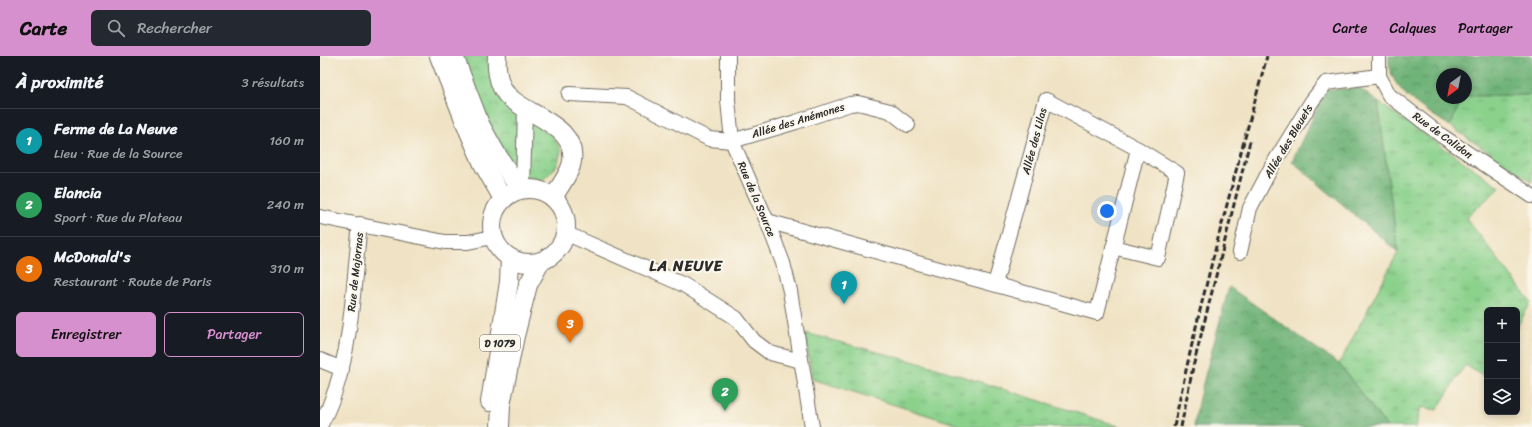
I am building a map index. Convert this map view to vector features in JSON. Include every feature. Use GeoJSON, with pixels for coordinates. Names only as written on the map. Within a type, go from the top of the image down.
{"type":"FeatureCollection","features":[{"type":"Feature","properties":{"kind":"main road"},"geometry":{"type":"LineString","coordinates":[[439,56],[483,164],[503,199]]}},
{"type":"Feature","properties":{"kind":"main road"},"geometry":{"type":"LineString","coordinates":[[454,56],[480,124],[496,154],[522,189]]}},
{"type":"Feature","properties":{"kind":"main road"},"geometry":{"type":"LineString","coordinates":[[497,56],[498,76],[505,93],[514,101],[555,126],[567,139],[571,151],[571,165],[552,198]]}},
{"type":"Feature","properties":{"kind":"main road"},"geometry":{"type":"LineString","coordinates":[[522,189],[534,189],[552,198],[559,205],[564,214],[566,223],[565,233],[557,251],[541,262],[520,262],[510,258],[500,249],[493,237],[491,227],[492,217],[496,207],[503,199],[522,189]]}},
{"type":"Feature","properties":{"kind":"main road","name":"D 1079"},"geometry":{"type":"LineString","coordinates":[[489,427],[490,405],[509,282],[510,258]]}},
{"type":"Feature","properties":{"kind":"main road","name":"D 1079"},"geometry":{"type":"LineString","coordinates":[[500,427],[501,405],[515,336],[528,286],[541,262]]}},
{"type":"Feature","properties":{"kind":"street","name":"Rue de la Source"},"geometry":{"type":"LineString","coordinates":[[728,56],[728,100],[732,141],[784,263],[790,291],[812,427]]}},
{"type":"Feature","properties":{"kind":"street","name":"Rue de Calidon"},"geometry":{"type":"LineString","coordinates":[[1379,56],[1379,76],[1389,95],[1442,136],[1532,196]]}},
{"type":"Feature","properties":{"kind":"street","name":"Allée des Bleuets"},"geometry":{"type":"LineString","coordinates":[[1240,252],[1250,208],[1272,166],[1321,89],[1326,84],[1379,76]]}},
{"type":"Feature","properties":{"kind":"street"},"geometry":{"type":"LineString","coordinates":[[569,94],[627,97],[709,139],[732,141]]}},
{"type":"Feature","properties":{"kind":"street","name":"Allée des Lilas"},"geometry":{"type":"LineString","coordinates":[[995,284],[1046,100],[1138,149],[1177,173],[1158,258],[1113,248]]}},
{"type":"Feature","properties":{"kind":"street","name":"Allée des Anémones"},"geometry":{"type":"LineString","coordinates":[[732,141],[850,104],[858,103],[890,111],[908,125]]}},
{"type":"Feature","properties":{"kind":"street"},"geometry":{"type":"LineString","coordinates":[[522,189],[525,108]]}},
{"type":"Feature","properties":{"kind":"street"},"geometry":{"type":"LineString","coordinates":[[767,221],[1097,313],[1138,149]]}},
{"type":"Feature","properties":{"kind":"street"},"geometry":{"type":"LineString","coordinates":[[320,217],[360,224]]}},
{"type":"Feature","properties":{"kind":"street","name":"Rue de Majornas"},"geometry":{"type":"LineString","coordinates":[[320,425],[330,406],[342,369],[347,342],[360,224],[445,242],[468,242],[493,237]]}},
{"type":"Feature","properties":{"kind":"street"},"geometry":{"type":"LineString","coordinates":[[565,233],[684,285],[736,318],[754,341],[770,353],[801,361]]}},
{"type":"Feature","properties":{"kind":"street"},"geometry":{"type":"LineString","coordinates":[[320,360],[342,369]]}},
{"type":"Feature","properties":{"kind":"street"},"geometry":{"type":"LineString","coordinates":[[320,425],[325,427]]}},
{"type":"Feature","properties":{"kind":"green space"},"geometry":{"type":"Polygon","coordinates":[[[458,56],[489,56],[541,127],[554,137],[561,151],[557,166],[542,181],[519,175],[496,147],[458,56]]]}},
{"type":"Feature","properties":{"kind":"green space"},"geometry":{"type":"Polygon","coordinates":[[[1389,56],[1532,56],[1532,95],[1472,96],[1472,68],[1436,68],[1436,104],[1459,104],[1450,126],[1419,105],[1400,89],[1390,68],[1389,56]]]}},
{"type":"Feature","properties":{"kind":"green space"},"geometry":{"type":"Polygon","coordinates":[[[1359,88],[1378,102],[1398,252],[1292,161],[1326,90],[1359,88]]]}},
{"type":"Feature","properties":{"kind":"green space"},"geometry":{"type":"Polygon","coordinates":[[[1532,95],[1532,182],[1450,126],[1459,104],[1472,104],[1472,96],[1532,95]]]}},
{"type":"Feature","properties":{"kind":"green space"},"geometry":{"type":"Polygon","coordinates":[[[1378,102],[1500,187],[1466,218],[1531,302],[1520,322],[1520,307],[1484,307],[1484,376],[1465,365],[1437,410],[1421,407],[1416,427],[1387,427],[1339,364],[1398,252],[1378,102]]]}},
{"type":"Feature","properties":{"kind":"green space"},"geometry":{"type":"Polygon","coordinates":[[[1229,287],[1339,364],[1387,427],[1194,427],[1198,402],[1229,287]]]}},
{"type":"Feature","properties":{"kind":"green space"},"geometry":{"type":"Polygon","coordinates":[[[805,333],[927,365],[1122,427],[965,427],[812,379],[805,333]]]}},
{"type":"Feature","properties":{"kind":"railway"},"geometry":{"type":"LineString","coordinates":[[1174,427],[1194,334],[1267,56]]}},
{"type":"Feature","properties":{"kind":"railway"},"geometry":{"type":"LineString","coordinates":[[1181,427],[1193,367],[1250,141]]}},
{"type":"Feature","properties":{"kind":"place","name":"Ferme de La Neuve"},"geometry":{"type":"Point","coordinates":[844,304]}},
{"type":"Feature","properties":{"kind":"place","name":"McDonald's"},"geometry":{"type":"Point","coordinates":[570,343]}},
{"type":"Feature","properties":{"kind":"place","name":"Elancia"},"geometry":{"type":"Point","coordinates":[725,411]}},
{"type":"Feature","properties":{"kind":"district","name":"LA NEUVE"},"geometry":{"type":"Point","coordinates":[686,266]}}]}
